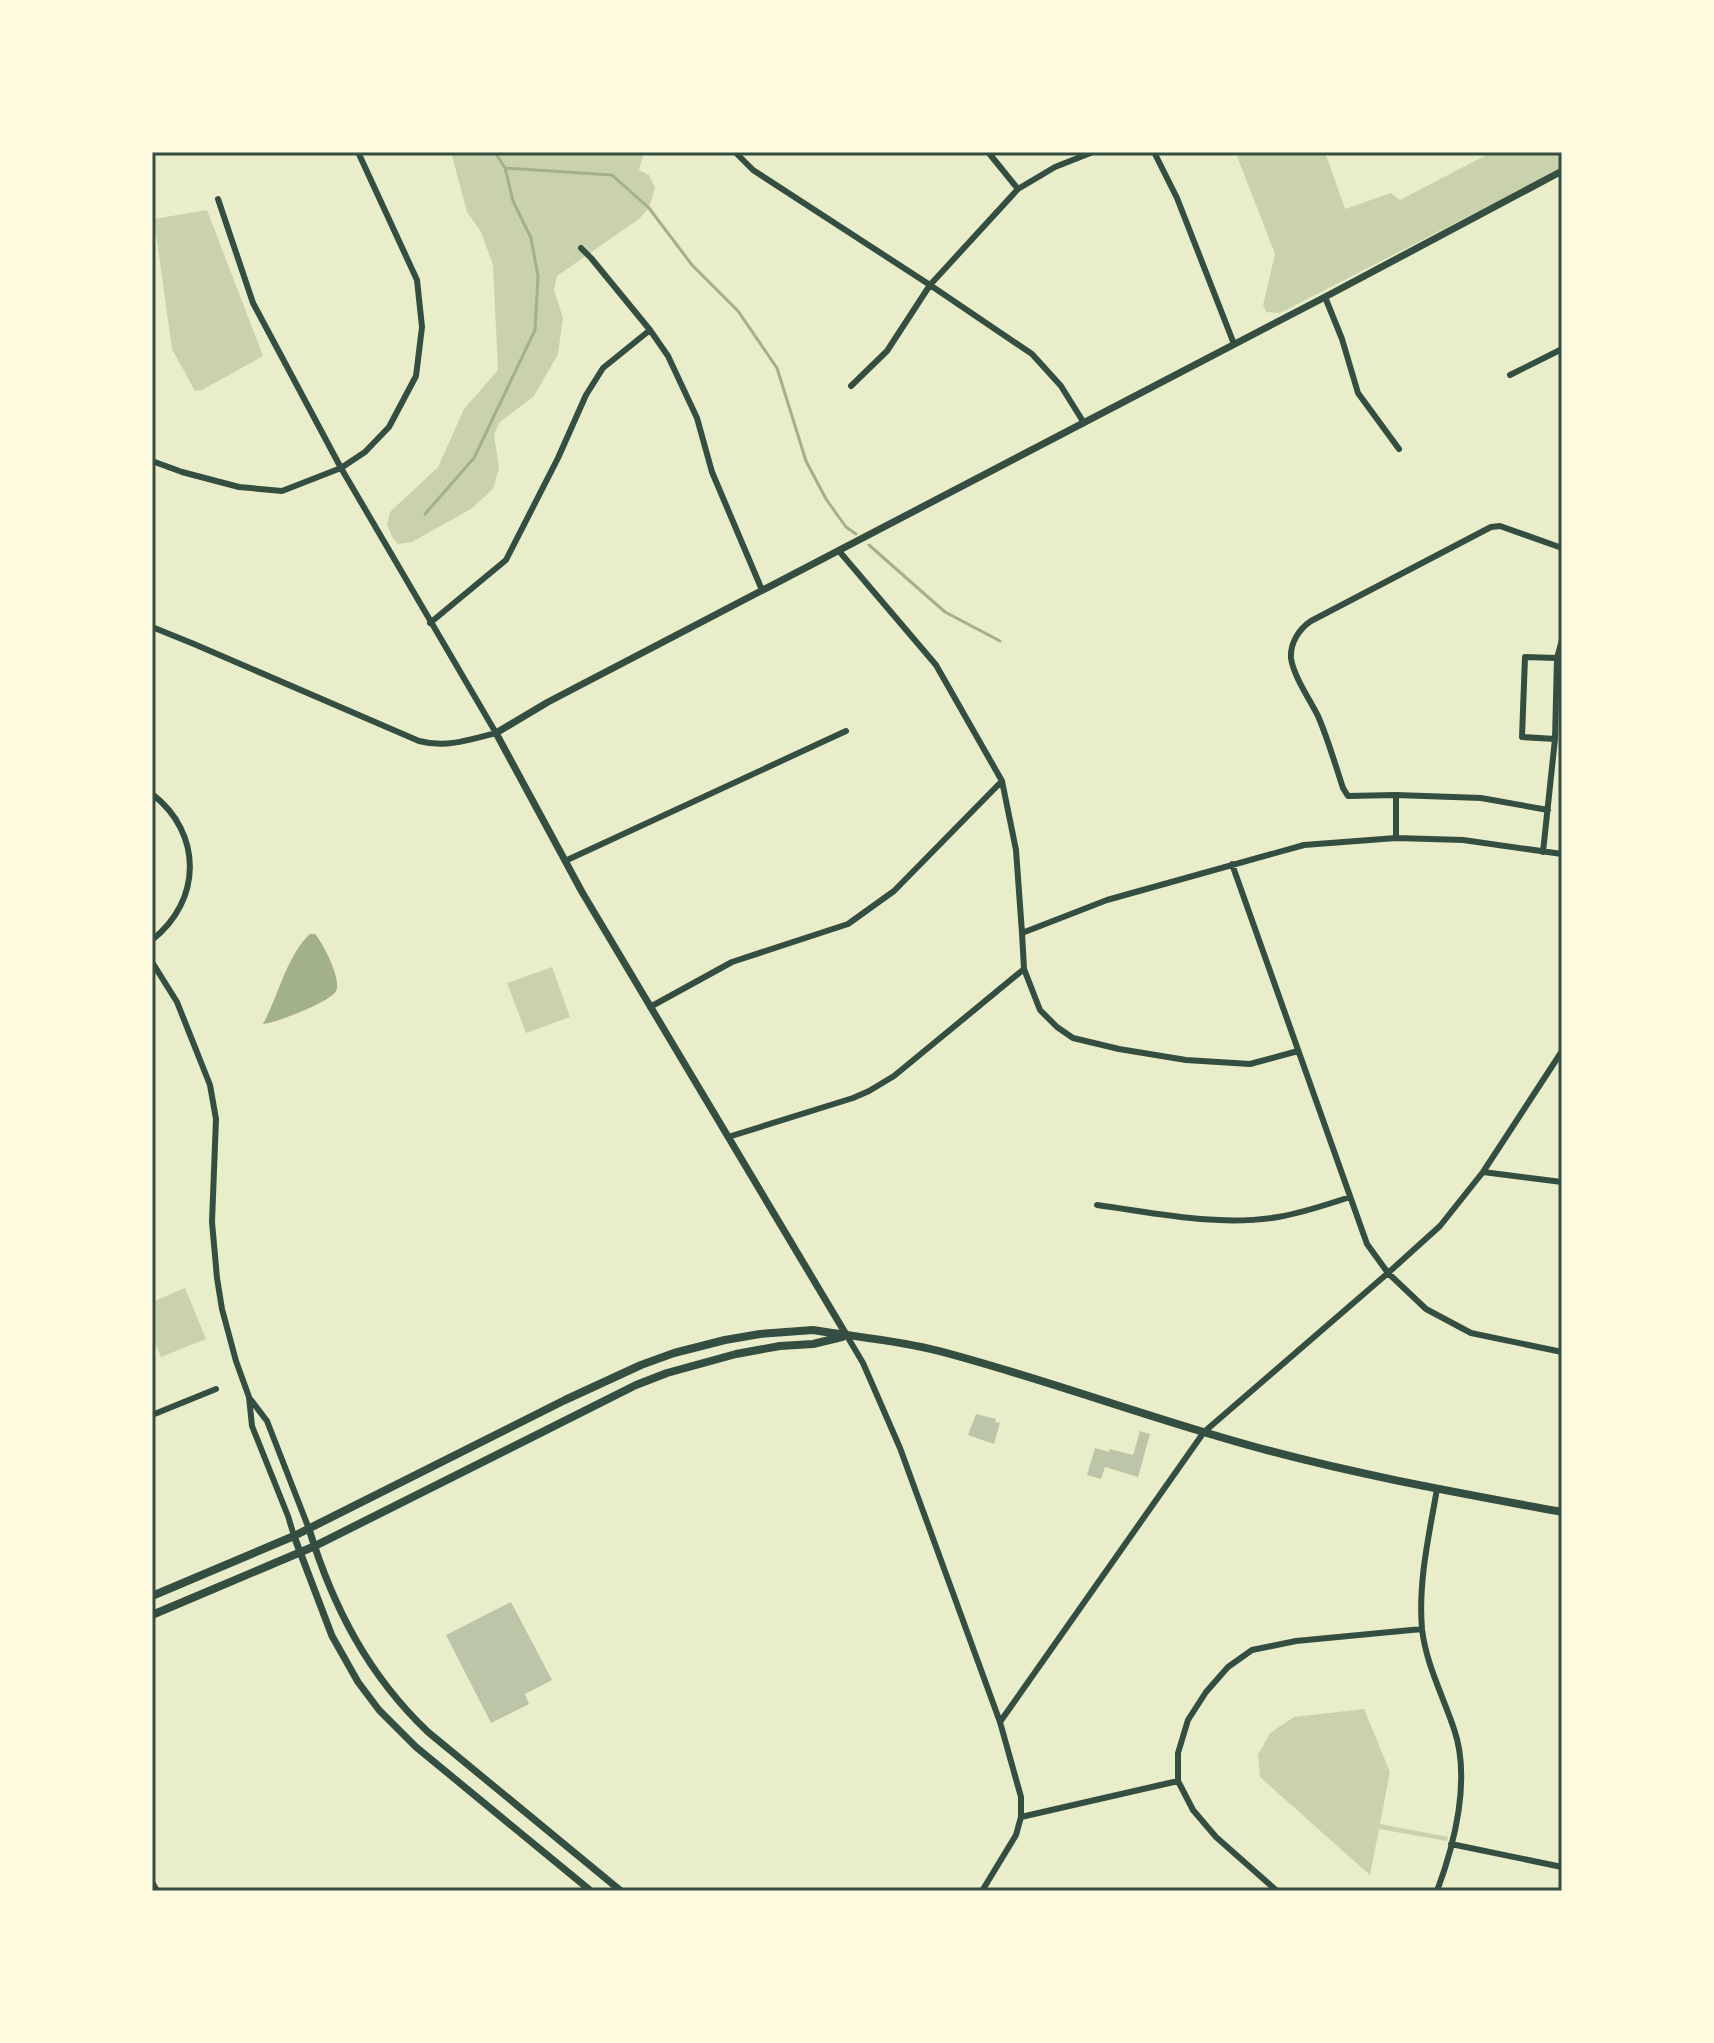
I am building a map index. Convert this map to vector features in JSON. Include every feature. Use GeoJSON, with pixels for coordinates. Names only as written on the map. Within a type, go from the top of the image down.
{"type":"FeatureCollection","features":[{"type":"Feature","properties":{"kind":"main road"},"geometry":{"type":"LineString","coordinates":[[152,1596],[309,1529],[593,1386],[659,1358],[692,1347],[760,1334],[813,1330],[895,1341],[939,1351],[1293,1457],[1437,1489],[1562,1512]]}},
{"type":"Feature","properties":{"kind":"main road"},"geometry":{"type":"LineString","coordinates":[[152,1615],[315,1546],[643,1382],[736,1354],[770,1347],[813,1344],[847,1336]]}},
{"type":"Feature","properties":{"kind":"street"},"geometry":{"type":"LineString","coordinates":[[152,461],[239,487],[282,491],[341,468],[365,452],[389,427],[416,376],[422,327],[417,280],[358,152]]}},
{"type":"Feature","properties":{"kind":"street"},"geometry":{"type":"LineString","coordinates":[[735,152],[753,170],[1032,354],[1061,386],[1084,423]]}},
{"type":"Feature","properties":{"kind":"street"},"geometry":{"type":"LineString","coordinates":[[988,152],[1018,189]]}},
{"type":"Feature","properties":{"kind":"street"},"geometry":{"type":"LineString","coordinates":[[851,386],[887,351],[930,285],[1018,189],[1055,167],[1093,152]]}},
{"type":"Feature","properties":{"kind":"street"},"geometry":{"type":"LineString","coordinates":[[1154,152],[1177,198],[1234,344]]}},
{"type":"Feature","properties":{"kind":"street"},"geometry":{"type":"LineString","coordinates":[[152,627],[419,741],[446,745],[496,733],[548,702],[1562,171]]}},
{"type":"Feature","properties":{"kind":"street"},"geometry":{"type":"LineString","coordinates":[[218,199],[253,303],[341,468],[496,733],[565,861],[650,1007],[863,1363],[900,1448],[1000,1722],[1021,1797],[1021,1817],[1016,1835],[984,1890]]}},
{"type":"Feature","properties":{"kind":"street"},"geometry":{"type":"LineString","coordinates":[[581,248],[668,356],[697,418],[712,472],[762,590]]}},
{"type":"Feature","properties":{"kind":"street"},"geometry":{"type":"LineString","coordinates":[[1325,297],[1342,339],[1358,393],[1399,449]]}},
{"type":"Feature","properties":{"kind":"street"},"geometry":{"type":"LineString","coordinates":[[430,623],[506,560],[586,395],[603,368],[650,330]]}},
{"type":"Feature","properties":{"kind":"street"},"geometry":{"type":"LineString","coordinates":[[1510,375],[1562,349]]}},
{"type":"Feature","properties":{"kind":"street"},"geometry":{"type":"LineString","coordinates":[[1548,810],[1481,798],[1348,796],[1319,718],[1291,656],[1302,628],[1311,621],[1491,527],[1500,526],[1562,548]]}},
{"type":"Feature","properties":{"kind":"street"},"geometry":{"type":"LineString","coordinates":[[839,551],[936,665],[1002,781],[1016,850],[1024,969],[1040,1010],[1073,1038],[1186,1060],[1250,1064],[1298,1051]]}},
{"type":"Feature","properties":{"kind":"street"},"geometry":{"type":"LineString","coordinates":[[1543,852],[1555,739],[1557,658],[1562,640]]}},
{"type":"Feature","properties":{"kind":"street"},"geometry":{"type":"LineString","coordinates":[[1555,739],[1522,737],[1525,657],[1557,658]]}},
{"type":"Feature","properties":{"kind":"street"},"geometry":{"type":"LineString","coordinates":[[565,861],[846,731]]}},
{"type":"Feature","properties":{"kind":"street"},"geometry":{"type":"LineString","coordinates":[[650,1007],[732,962],[848,924],[894,891],[1002,781]]}},
{"type":"Feature","properties":{"kind":"street"},"geometry":{"type":"LineString","coordinates":[[152,794],[178,823],[185,836],[190,862],[184,899],[172,922],[152,940]]}},
{"type":"Feature","properties":{"kind":"street"},"geometry":{"type":"LineString","coordinates":[[1396,795],[1396,838]]}},
{"type":"Feature","properties":{"kind":"street"},"geometry":{"type":"LineString","coordinates":[[1022,933],[1107,900],[1304,845],[1396,838],[1463,840],[1562,854]]}},
{"type":"Feature","properties":{"kind":"street"},"geometry":{"type":"LineString","coordinates":[[1232,864],[1367,1244],[1388,1273],[1426,1309],[1471,1333],[1562,1352]]}},
{"type":"Feature","properties":{"kind":"street"},"geometry":{"type":"LineString","coordinates":[[152,962],[182,1013],[213,1098],[216,1130],[212,1222],[217,1278],[228,1335],[249,1397],[252,1426],[340,1652],[379,1710],[416,1747],[591,1891]]}},
{"type":"Feature","properties":{"kind":"street"},"geometry":{"type":"LineString","coordinates":[[728,1137],[869,1091],[894,1076],[1024,969]]}},
{"type":"Feature","properties":{"kind":"street"},"geometry":{"type":"LineString","coordinates":[[1000,1722],[1204,1432],[1440,1226],[1483,1172],[1562,1051]]}},
{"type":"Feature","properties":{"kind":"street"},"geometry":{"type":"LineString","coordinates":[[1483,1172],[1562,1182]]}},
{"type":"Feature","properties":{"kind":"street"},"geometry":{"type":"LineString","coordinates":[[1097,1205],[1197,1219],[1233,1220],[1275,1217],[1350,1197]]}},
{"type":"Feature","properties":{"kind":"street"},"geometry":{"type":"LineString","coordinates":[[152,1415],[216,1389]]}},
{"type":"Feature","properties":{"kind":"street"},"geometry":{"type":"LineString","coordinates":[[249,1397],[267,1421],[345,1621],[379,1678],[428,1732],[621,1891]]}},
{"type":"Feature","properties":{"kind":"street"},"geometry":{"type":"LineString","coordinates":[[1437,1489],[1421,1587],[1422,1629],[1426,1650],[1458,1738],[1462,1763],[1462,1783],[1451,1844],[1437,1891]]}},
{"type":"Feature","properties":{"kind":"street"},"geometry":{"type":"LineString","coordinates":[[1277,1891],[1216,1837],[1193,1810],[1178,1781],[1178,1753],[1188,1720],[1206,1692],[1228,1667],[1252,1650],[1296,1641],[1422,1629]]}},
{"type":"Feature","properties":{"kind":"street"},"geometry":{"type":"LineString","coordinates":[[1021,1817],[1178,1781]]}},
{"type":"Feature","properties":{"kind":"street"},"geometry":{"type":"LineString","coordinates":[[1451,1844],[1562,1867]]}},
{"type":"Feature","properties":{"kind":"street"},"geometry":{"type":"LineString","coordinates":[[152,1882],[157,1891]]}},
{"type":"Feature","properties":{"kind":"shaded area"},"geometry":{"type":"Polygon","coordinates":[[[451,152],[644,152],[639,170],[649,175],[655,188],[649,208],[639,219],[557,276],[554,290],[563,318],[558,354],[534,396],[500,422],[494,434],[499,468],[493,489],[471,509],[412,542],[398,544],[387,525],[390,512],[438,467],[464,409],[498,370],[493,265],[481,232],[467,212],[451,152]]]}},
{"type":"Feature","properties":{"kind":"shaded area"},"geometry":{"type":"Polygon","coordinates":[[[1239,152],[1325,152],[1345,209],[1391,193],[1400,200],[1492,152],[1562,152],[1562,166],[1280,313],[1266,312],[1263,305],[1275,254],[1237,156],[1239,152]]]}},
{"type":"Feature","properties":{"kind":"shaded area"},"geometry":{"type":"Polygon","coordinates":[[[207,210],[263,356],[195,391],[172,349],[154,219],[207,210]]]}},
{"type":"Feature","properties":{"kind":"shaded area"},"geometry":{"type":"Polygon","coordinates":[[[310,934],[315,934],[331,962],[336,991],[324,1001],[302,1011],[263,1024],[295,953],[310,934]]]}},
{"type":"Feature","properties":{"kind":"shaded area"},"geometry":{"type":"Polygon","coordinates":[[[552,967],[570,1017],[526,1033],[507,983],[552,967]]]}},
{"type":"Feature","properties":{"kind":"shaded area"},"geometry":{"type":"Polygon","coordinates":[[[185,1288],[206,1339],[161,1357],[152,1335],[152,1302],[185,1288]]]}},
{"type":"Feature","properties":{"kind":"shaded area"},"geometry":{"type":"Polygon","coordinates":[[[1364,1709],[1390,1772],[1380,1824],[1448,1837],[1447,1841],[1379,1829],[1370,1875],[1260,1777],[1258,1755],[1270,1733],[1294,1717],[1364,1709]]]}},
{"type":"Feature","properties":{"kind":"building"},"geometry":{"type":"Polygon","coordinates":[[[976,1414],[1000,1423],[994,1444],[968,1435],[976,1414]]]}},
{"type":"Feature","properties":{"kind":"building"},"geometry":{"type":"Polygon","coordinates":[[[1140,1431],[1150,1434],[1138,1477],[1105,1467],[1101,1479],[1087,1475],[1095,1448],[1133,1455],[1140,1431]]]}},
{"type":"Feature","properties":{"kind":"building"},"geometry":{"type":"Polygon","coordinates":[[[511,1602],[552,1680],[525,1694],[529,1704],[491,1723],[446,1635],[511,1602]]]}},
{"type":"Feature","properties":{"kind":"waterway"},"geometry":{"type":"LineString","coordinates":[[425,514],[474,458],[535,330],[538,276],[531,238],[513,201],[505,168],[495,152]]}},
{"type":"Feature","properties":{"kind":"waterway"},"geometry":{"type":"LineString","coordinates":[[505,168],[612,175],[649,208],[692,265],[738,311],[777,368],[806,461],[826,499],[846,527],[856,534]]}},
{"type":"Feature","properties":{"kind":"waterway"},"geometry":{"type":"LineString","coordinates":[[869,545],[945,612],[1000,641]]}}]}
